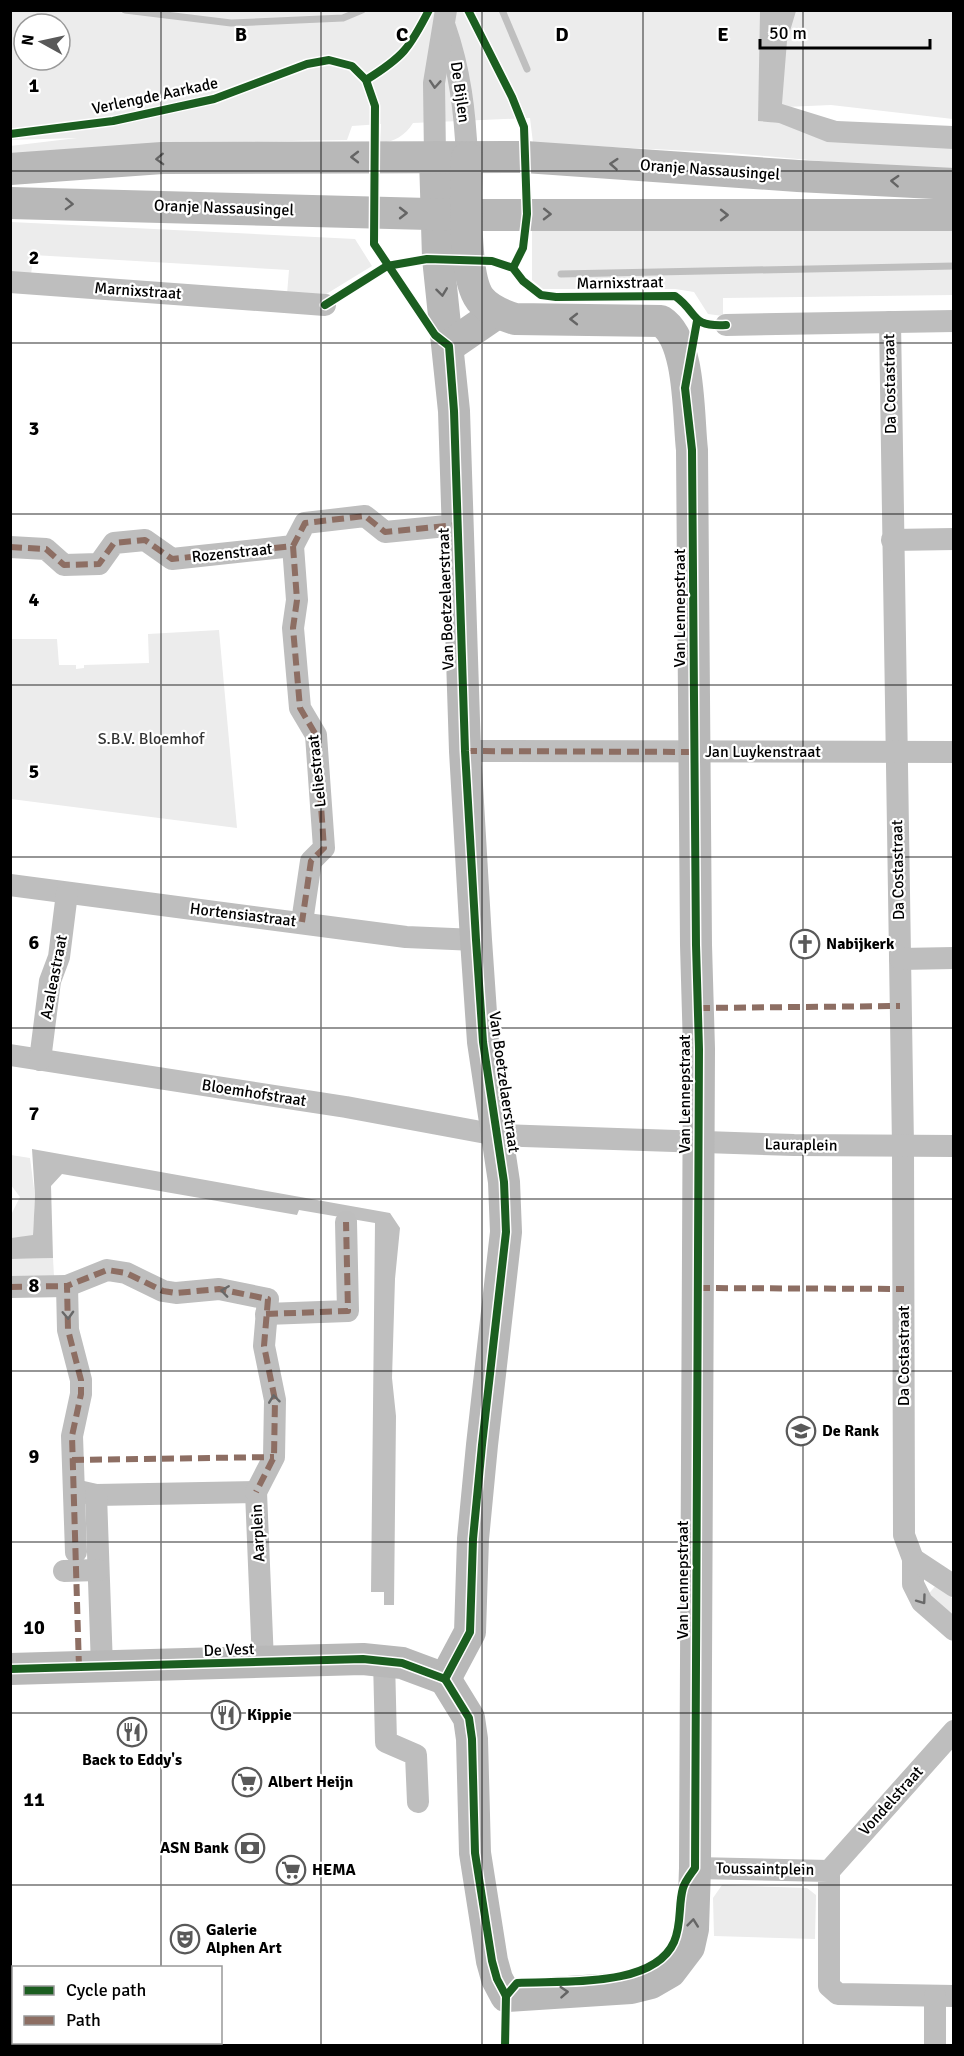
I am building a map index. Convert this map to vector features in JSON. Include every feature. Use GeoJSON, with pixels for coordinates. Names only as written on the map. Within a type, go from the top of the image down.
{"type":"FeatureCollection","features":[{"type":"Feature","properties":{"kind":"street","name":"De Bijlen"},"geometry":{"type":"LineString","coordinates":[[435,157],[434,83],[436,58],[445,19]]}},
{"type":"Feature","properties":{"kind":"street","name":"De Bijlen"},"geometry":{"type":"LineString","coordinates":[[445,19],[465,106],[466,158]]}},
{"type":"Feature","properties":{"kind":"street"},"geometry":{"type":"LineString","coordinates":[[435,157],[437,213]]}},
{"type":"Feature","properties":{"kind":"street","name":"Oranje Nassausingel"},"geometry":{"type":"LineString","coordinates":[[10,169],[162,158],[525,157],[798,176],[954,184]]}},
{"type":"Feature","properties":{"kind":"street"},"geometry":{"type":"LineString","coordinates":[[449,346],[497,314],[479,298],[471,276],[466,158]]}},
{"type":"Feature","properties":{"kind":"street","name":"Oranje Nassausingel"},"geometry":{"type":"LineString","coordinates":[[10,203],[468,214],[954,215]]}},
{"type":"Feature","properties":{"kind":"street","name":"Van Boetzelaerstraat"},"geometry":{"type":"LineString","coordinates":[[437,213],[438,258],[454,411],[465,751],[476,940],[483,1042],[504,1182],[506,1232],[473,1539],[470,1632],[446,1679]]}},
{"type":"Feature","properties":{"kind":"street","name":"Marnixstraat"},"geometry":{"type":"LineString","coordinates":[[10,282],[325,305]]}},
{"type":"Feature","properties":{"kind":"street","name":"Van Lennepstraat"},"geometry":{"type":"LineString","coordinates":[[497,314],[515,319],[661,321],[675,334],[680,345],[692,450],[699,1049],[695,1868]]}},
{"type":"Feature","properties":{"kind":"street"},"geometry":{"type":"LineString","coordinates":[[726,325],[954,321]]}},
{"type":"Feature","properties":{"kind":"street","name":"Da Costastraat"},"geometry":{"type":"LineString","coordinates":[[890,322],[903,1146],[905,1446],[902,1508],[904,1535],[913,1559],[913,1584],[921,1602],[954,1630]]}},
{"type":"Feature","properties":{"kind":"street","name":"Rozenstraat"},"geometry":{"type":"LineString","coordinates":[[10,547],[46,549],[64,565],[99,564],[114,543],[145,540],[172,559],[293,546],[305,523],[364,516],[385,532],[457,525]]}},
{"type":"Feature","properties":{"kind":"street"},"geometry":{"type":"LineString","coordinates":[[892,540],[954,539]]}},
{"type":"Feature","properties":{"kind":"street","name":"Leliestraat"},"geometry":{"type":"LineString","coordinates":[[293,546],[297,600],[293,628],[300,708],[316,735],[324,848],[311,861],[302,922]]}},
{"type":"Feature","properties":{"kind":"street","name":"Jan Luykenstraat"},"geometry":{"type":"LineString","coordinates":[[465,751],[954,752]]}},
{"type":"Feature","properties":{"kind":"street","name":"Hortensiastraat"},"geometry":{"type":"LineString","coordinates":[[10,885],[405,937],[476,940]]}},
{"type":"Feature","properties":{"kind":"street","name":"Azaleastraat"},"geometry":{"type":"LineString","coordinates":[[40,1060],[50,981],[59,957],[67,893]]}},
{"type":"Feature","properties":{"kind":"street"},"geometry":{"type":"LineString","coordinates":[[900,959],[954,958]]}},
{"type":"Feature","properties":{"kind":"street","name":"Bloemhofstraat"},"geometry":{"type":"LineString","coordinates":[[10,1055],[346,1107],[496,1135],[698,1142]]}},
{"type":"Feature","properties":{"kind":"street","name":"Lauraplein"},"geometry":{"type":"LineString","coordinates":[[698,1142],[954,1146]]}},
{"type":"Feature","properties":{"kind":"street"},"geometry":{"type":"LineString","coordinates":[[266,1314],[348,1311],[346,1222]]}},
{"type":"Feature","properties":{"kind":"street"},"geometry":{"type":"LineString","coordinates":[[10,1287],[67,1286],[107,1270],[126,1272],[163,1291],[176,1293],[219,1289],[268,1299],[264,1346],[275,1400],[274,1457],[256,1492]]}},
{"type":"Feature","properties":{"kind":"street"},"geometry":{"type":"LineString","coordinates":[[67,1286],[68,1330],[81,1380],[81,1395],[72,1436],[74,1490],[70,1561],[98,1570]]}},
{"type":"Feature","properties":{"kind":"street","name":"Aarplein"},"geometry":{"type":"LineString","coordinates":[[74,1490],[96,1495],[256,1492],[263,1662]]}},
{"type":"Feature","properties":{"kind":"street"},"geometry":{"type":"LineString","coordinates":[[96,1495],[102,1667]]}},
{"type":"Feature","properties":{"kind":"street"},"geometry":{"type":"LineString","coordinates":[[913,1559],[954,1586]]}},
{"type":"Feature","properties":{"kind":"street","name":"De Vest"},"geometry":{"type":"LineString","coordinates":[[10,1670],[341,1659],[384,1660],[420,1668],[446,1679]]}},
{"type":"Feature","properties":{"kind":"street"},"geometry":{"type":"LineString","coordinates":[[384,1660],[386,1742],[416,1755],[418,1802]]}},
{"type":"Feature","properties":{"kind":"street","name":"Toussaintplein"},"geometry":{"type":"LineString","coordinates":[[446,1679],[469,1718],[472,1739],[475,1853],[490,1952],[497,1979],[506,1996],[630,1988],[651,1983],[670,1972],[689,1947],[694,1913],[695,1868],[829,1871],[828,1986],[838,1994],[944,1996]]}},
{"type":"Feature","properties":{"kind":"street","name":"Vondelstraat"},"geometry":{"type":"LineString","coordinates":[[829,1871],[954,1731]]}},
{"type":"Feature","properties":{"kind":"street"},"geometry":{"type":"LineString","coordinates":[[935,2046],[944,1996]]}},
{"type":"Feature","properties":{"kind":"green space"},"geometry":{"type":"Polygon","coordinates":[[[11,11],[953,11],[953,119],[831,105],[759,108],[759,121],[953,140],[953,173],[731,153],[533,143],[530,118],[413,123],[399,137],[380,143],[381,124],[352,126],[347,140],[137,146],[11,157],[10,146],[77,138],[11,140],[11,11]]]}},
{"type":"Feature","properties":{"kind":"green space"},"geometry":{"type":"Polygon","coordinates":[[[11,222],[355,239],[372,266],[323,296],[287,294],[289,270],[33,255],[31,276],[11,276],[11,222]]]}},
{"type":"Feature","properties":{"kind":"green space"},"geometry":{"type":"Polygon","coordinates":[[[532,226],[953,228],[953,295],[723,298],[723,316],[708,314],[694,292],[675,289],[543,289],[532,280],[532,226]]]}},
{"type":"Feature","properties":{"kind":"green space","name":"S.B.V. Bloemhof"},"geometry":{"type":"Polygon","coordinates":[[[219,630],[237,828],[11,799],[11,639],[57,639],[59,665],[76,665],[76,669],[84,668],[84,665],[149,663],[148,634],[219,630]]]}},
{"type":"Feature","properties":{"kind":"green space"},"geometry":{"type":"Polygon","coordinates":[[[11,1155],[30,1158],[35,1196],[33,1236],[11,1238],[10,1217],[20,1197],[11,1185],[11,1155]]]}},
{"type":"Feature","properties":{"kind":"green space"},"geometry":{"type":"Polygon","coordinates":[[[53,1258],[54,1276],[11,1278],[10,1259],[53,1258]]]}},
{"type":"Feature","properties":{"kind":"green space"},"geometry":{"type":"Polygon","coordinates":[[[937,1584],[953,1599],[953,1622],[926,1597],[937,1584]]]}},
{"type":"Feature","properties":{"kind":"green space"},"geometry":{"type":"Polygon","coordinates":[[[722,1885],[807,1888],[816,1895],[815,1939],[714,1936],[713,1898],[722,1885]]]}},
{"type":"Feature","properties":{"kind":"shaded area"},"geometry":{"type":"Polygon","coordinates":[[[760,11],[796,11],[787,41],[782,104],[837,121],[953,126],[953,149],[827,142],[779,123],[758,121],[760,11]]]}},
{"type":"Feature","properties":{"kind":"shaded area"},"geometry":{"type":"Polygon","coordinates":[[[32,1149],[390,1213],[400,1228],[395,1279],[392,1378],[396,1416],[394,1605],[384,1605],[384,1592],[371,1592],[375,1223],[299,1210],[297,1215],[62,1174],[51,1186],[53,1258],[11,1259],[11,1238],[33,1235],[35,1196],[32,1149]]]}},
{"type":"Feature","properties":{"kind":"waterway"},"geometry":{"type":"LineString","coordinates":[[125,10],[231,23],[343,18],[362,10]]}},
{"type":"Feature","properties":{"kind":"waterway"},"geometry":{"type":"LineString","coordinates":[[502,10],[527,69]]}},
{"type":"Feature","properties":{"kind":"waterway"},"geometry":{"type":"LineString","coordinates":[[561,274],[954,266]]}},
{"type":"Feature","properties":{"kind":"marked path"},"geometry":{"type":"LineString","coordinates":[[10,547],[46,549],[64,565],[99,564],[114,543],[145,540],[172,559],[293,546],[305,523],[365,516],[385,532],[457,525]]}},
{"type":"Feature","properties":{"kind":"marked path"},"geometry":{"type":"LineString","coordinates":[[293,546],[297,600],[293,628],[300,708],[316,735],[324,848],[311,861],[302,922]]}},
{"type":"Feature","properties":{"kind":"marked path"},"geometry":{"type":"LineString","coordinates":[[465,751],[695,752]]}},
{"type":"Feature","properties":{"kind":"marked path"},"geometry":{"type":"LineString","coordinates":[[698,1008],[900,1006]]}},
{"type":"Feature","properties":{"kind":"marked path"},"geometry":{"type":"LineString","coordinates":[[266,1314],[348,1311],[346,1222]]}},
{"type":"Feature","properties":{"kind":"marked path"},"geometry":{"type":"LineString","coordinates":[[79,1668],[72,1436],[81,1394],[81,1380],[68,1330],[67,1286],[107,1270],[126,1273],[163,1291],[176,1293],[219,1289],[268,1299],[264,1346],[275,1400],[274,1457],[256,1492]]}},
{"type":"Feature","properties":{"kind":"marked path"},"geometry":{"type":"LineString","coordinates":[[10,1287],[67,1286]]}},
{"type":"Feature","properties":{"kind":"marked path"},"geometry":{"type":"LineString","coordinates":[[698,1288],[904,1289]]}},
{"type":"Feature","properties":{"kind":"marked path"},"geometry":{"type":"LineString","coordinates":[[72,1460],[274,1457]]}},
{"type":"Feature","properties":{"kind":"cycle path"},"geometry":{"type":"LineString","coordinates":[[366,80],[389,65],[404,51],[429,10]]}},
{"type":"Feature","properties":{"kind":"cycle path"},"geometry":{"type":"LineString","coordinates":[[468,10],[512,97],[524,127],[527,214],[523,248],[513,268]]}},
{"type":"Feature","properties":{"kind":"cycle path","name":"Verlengde Aarkade"},"geometry":{"type":"LineString","coordinates":[[10,134],[113,121],[214,99],[307,64],[329,60],[352,66],[366,80],[375,106],[374,244],[435,335],[449,346],[454,411],[465,751],[476,940],[483,1042],[504,1182],[506,1232],[473,1539],[470,1632],[445,1679]]}},
{"type":"Feature","properties":{"kind":"cycle path"},"geometry":{"type":"LineString","coordinates":[[325,305],[387,266],[427,259],[492,261],[513,268],[523,281],[541,295],[556,297],[675,296],[700,321],[706,324],[726,325]]}},
{"type":"Feature","properties":{"kind":"cycle path"},"geometry":{"type":"LineString","coordinates":[[506,1996],[517,1983],[604,1979],[627,1975],[647,1968],[663,1957],[674,1942],[683,1888],[695,1868],[699,1049],[692,450],[685,388],[697,321]]}},
{"type":"Feature","properties":{"kind":"cycle path"},"geometry":{"type":"LineString","coordinates":[[10,1669],[363,1659],[402,1663],[445,1679]]}},
{"type":"Feature","properties":{"kind":"cycle path"},"geometry":{"type":"LineString","coordinates":[[445,1679],[469,1718],[472,1739],[475,1853],[492,1961],[497,1979],[506,1996],[505,2046]]}},
{"type":"Feature","properties":{"kind":"place","name":"Nabijkerk"},"geometry":{"type":"Point","coordinates":[805,944]}},
{"type":"Feature","properties":{"kind":"place","name":"De Rank"},"geometry":{"type":"Point","coordinates":[801,1431]}},
{"type":"Feature","properties":{"kind":"place","name":"Kippie"},"geometry":{"type":"Point","coordinates":[226,1715]}},
{"type":"Feature","properties":{"kind":"place","name":"Back to Eddy's"},"geometry":{"type":"Point","coordinates":[132,1732]}},
{"type":"Feature","properties":{"kind":"place","name":"Albert Heijn"},"geometry":{"type":"Point","coordinates":[247,1782]}},
{"type":"Feature","properties":{"kind":"place","name":"ASN Bank"},"geometry":{"type":"Point","coordinates":[250,1848]}},
{"type":"Feature","properties":{"kind":"place","name":"HEMA"},"geometry":{"type":"Point","coordinates":[291,1870]}},
{"type":"Feature","properties":{"kind":"place","name":"Galerie Alphen Art"},"geometry":{"type":"Point","coordinates":[185,1939]}}]}
